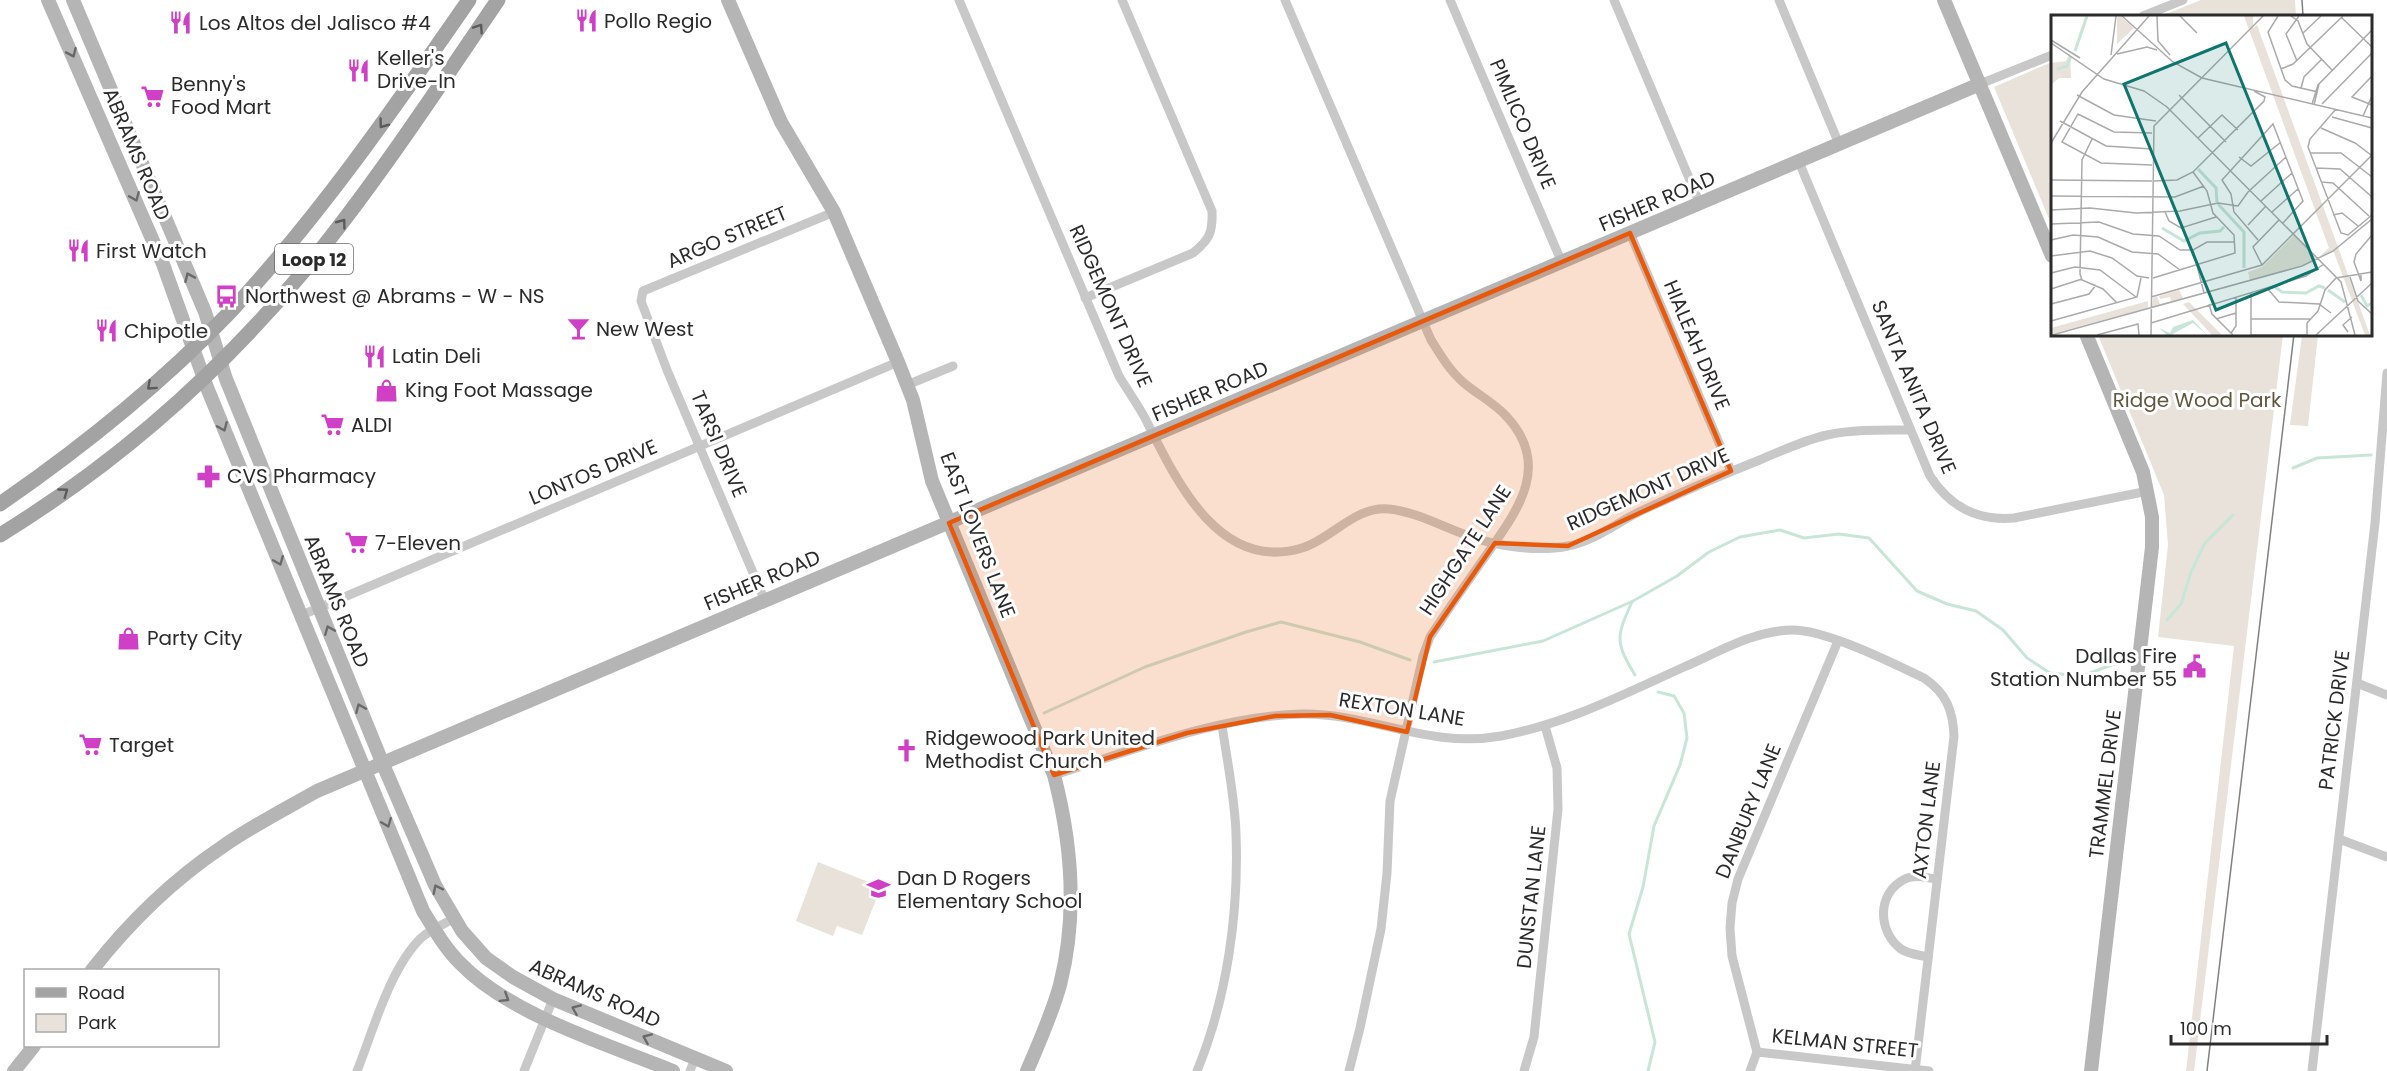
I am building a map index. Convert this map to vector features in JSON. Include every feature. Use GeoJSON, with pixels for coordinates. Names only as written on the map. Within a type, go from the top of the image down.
{"type":"FeatureCollection","features":[{"type":"Feature","properties":{"kind":"main road","name":"Loop 12"},"geometry":{"type":"LineString","coordinates":[[0,504],[46,473],[94,434],[211,331],[295,237],[387,119],[469,0]]}},
{"type":"Feature","properties":{"kind":"main road","name":"Loop 12"},"geometry":{"type":"LineString","coordinates":[[0,535],[108,460],[204,378],[268,312],[316,256],[386,162],[498,0]]}},
{"type":"Feature","properties":{"kind":"main road"},"geometry":{"type":"LineString","coordinates":[[416,77],[436,91]]}},
{"type":"Feature","properties":{"kind":"street","name":"ABRAMS ROAD"},"geometry":{"type":"LineString","coordinates":[[48,0],[163,264],[204,378],[418,900],[434,929],[460,963],[514,1004],[673,1071]]}},
{"type":"Feature","properties":{"kind":"street","name":"ABRAMS ROAD"},"geometry":{"type":"LineString","coordinates":[[73,0],[205,312],[221,362],[382,762],[435,885],[453,919],[474,946],[497,966],[526,986],[693,1064],[726,1071]]}},
{"type":"Feature","properties":{"kind":"street","name":"EAST LOVERS LANE"},"geometry":{"type":"LineString","coordinates":[[728,0],[781,122],[834,212],[898,362],[919,422],[932,481],[1054,775],[1063,809],[1069,850],[1072,887],[1071,917],[1060,984],[1053,1008],[1027,1071]]}},
{"type":"Feature","properties":{"kind":"street","name":"RIDGEMONT DRIVE"},"geometry":{"type":"LineString","coordinates":[[960,0],[1119,376],[1162,454],[1197,508],[1213,526],[1242,546],[1260,551],[1280,552],[1302,548],[1322,539],[1356,516],[1373,510],[1388,509],[1422,517],[1473,538],[1495,543],[1546,548],[1568,546],[1588,540],[1643,510],[1731,471],[1802,443],[1828,435],[1869,430],[1910,430]]}},
{"type":"Feature","properties":{"kind":"street"},"geometry":{"type":"LineString","coordinates":[[1085,298],[1192,254],[1207,242],[1213,226],[1212,212],[1202,186],[1122,0]]}},
{"type":"Feature","properties":{"kind":"street","name":"HIGHGATE LANE"},"geometry":{"type":"LineString","coordinates":[[1286,0],[1431,340],[1450,371],[1506,415],[1519,433],[1528,457],[1528,484],[1515,513],[1430,637],[1423,656],[1390,801],[1387,873],[1381,929],[1349,1071]]}},
{"type":"Feature","properties":{"kind":"street","name":"PIMLICO DRIVE"},"geometry":{"type":"LineString","coordinates":[[1450,0],[1562,263]]}},
{"type":"Feature","properties":{"kind":"street"},"geometry":{"type":"LineString","coordinates":[[1614,0],[1700,204]]}},
{"type":"Feature","properties":{"kind":"street"},"geometry":{"type":"LineString","coordinates":[[1779,0],[1839,144]]}},
{"type":"Feature","properties":{"kind":"street"},"geometry":{"type":"LineString","coordinates":[[1944,0],[2051,254]]}},
{"type":"Feature","properties":{"kind":"street"},"geometry":{"type":"LineString","coordinates":[[2145,15],[2182,0]]}},
{"type":"Feature","properties":{"kind":"street","name":"FISHER ROAD"},"geometry":{"type":"LineString","coordinates":[[93,969],[135,921],[179,880],[220,848],[317,791],[2051,55]]}},
{"type":"Feature","properties":{"kind":"street"},"geometry":{"type":"LineString","coordinates":[[117,155],[135,149]]}},
{"type":"Feature","properties":{"kind":"street","name":"SANTA ANITA DRIVE"},"geometry":{"type":"LineString","coordinates":[[1799,162],[1910,430],[1938,489],[1964,510],[1997,519],[2014,518],[2148,491]]}},
{"type":"Feature","properties":{"kind":"street","name":"ARGO STREET"},"geometry":{"type":"LineString","coordinates":[[640,301],[643,291],[834,212]]}},
{"type":"Feature","properties":{"kind":"street","name":"HIALEAH DRIVE"},"geometry":{"type":"LineString","coordinates":[[1630,233],[1731,471]]}},
{"type":"Feature","properties":{"kind":"street","name":"TARSI DRIVE"},"geometry":{"type":"LineString","coordinates":[[640,301],[765,601]]}},
{"type":"Feature","properties":{"kind":"street","name":"TRAMMEL DRIVE"},"geometry":{"type":"LineString","coordinates":[[2087,336],[2132,442],[2148,491],[2152,547],[2091,1071]]}},
{"type":"Feature","properties":{"kind":"street","name":"LONTOS DRIVE"},"geometry":{"type":"LineString","coordinates":[[302,615],[898,362]]}},
{"type":"Feature","properties":{"kind":"street"},"geometry":{"type":"LineString","coordinates":[[907,385],[953,366]]}},
{"type":"Feature","properties":{"kind":"street","name":"PATRICK DRIVE"},"geometry":{"type":"LineString","coordinates":[[2312,1071],[2375,523],[2387,373]]}},
{"type":"Feature","properties":{"kind":"street"},"geometry":{"type":"LineString","coordinates":[[2375,523],[2387,524]]}},
{"type":"Feature","properties":{"kind":"street","name":"REXTON LANE"},"geometry":{"type":"LineString","coordinates":[[1054,775],[1187,733],[1222,725],[1302,714],[1353,718],[1407,732],[1469,739],[1498,736],[1545,726],[1592,709],[1762,633],[1795,630],[1811,632],[1838,641]]}},
{"type":"Feature","properties":{"kind":"street","name":"AXTON LANE"},"geometry":{"type":"LineString","coordinates":[[1838,641],[1924,678],[1935,685],[1950,707],[1954,736],[1915,1070]]}},
{"type":"Feature","properties":{"kind":"street","name":"DANBURY LANE"},"geometry":{"type":"LineString","coordinates":[[1757,1052],[1732,956],[1730,928],[1732,903],[1738,879],[1838,641]]}},
{"type":"Feature","properties":{"kind":"street"},"geometry":{"type":"LineString","coordinates":[[2357,683],[2387,695]]}},
{"type":"Feature","properties":{"kind":"street"},"geometry":{"type":"LineString","coordinates":[[1197,1071],[1213,1026],[1222,988],[1237,878],[1236,832],[1222,725]]}},
{"type":"Feature","properties":{"kind":"street","name":"DUNSTAN LANE"},"geometry":{"type":"LineString","coordinates":[[1524,1071],[1534,1037],[1558,809],[1557,768],[1545,726]]}},
{"type":"Feature","properties":{"kind":"street"},"geometry":{"type":"LineString","coordinates":[[2338,839],[2387,857]]}},
{"type":"Feature","properties":{"kind":"street"},"geometry":{"type":"LineString","coordinates":[[1928,957],[1903,951],[1889,938],[1882,916],[1888,895],[1904,879],[1919,876],[1937,879]]}},
{"type":"Feature","properties":{"kind":"street"},"geometry":{"type":"LineString","coordinates":[[357,1071],[396,973],[408,953],[423,936],[453,919]]}},
{"type":"Feature","properties":{"kind":"street"},"geometry":{"type":"LineString","coordinates":[[483,982],[497,966]]}},
{"type":"Feature","properties":{"kind":"street"},"geometry":{"type":"LineString","coordinates":[[524,1071],[553,999]]}},
{"type":"Feature","properties":{"kind":"street"},"geometry":{"type":"LineString","coordinates":[[15,1071],[33,1047]]}},
{"type":"Feature","properties":{"kind":"street"},"geometry":{"type":"LineString","coordinates":[[1750,1071],[1757,1052]]}},
{"type":"Feature","properties":{"kind":"street","name":"KELMAN STREET"},"geometry":{"type":"LineString","coordinates":[[1757,1052],[1929,1071]]}},
{"type":"Feature","properties":{"kind":"highlighted area"},"geometry":{"type":"Polygon","coordinates":[[[1630,233],[1731,471],[1568,546],[1495,543],[1430,637],[1407,732],[1330,715],[1275,716],[1187,733],[1054,775],[949,523],[1630,233]]]}},
{"type":"Feature","properties":{"kind":"green space"},"geometry":{"type":"Polygon","coordinates":[[[2201,0],[2295,0],[2296,15],[2164,15],[2201,0]]]}},
{"type":"Feature","properties":{"kind":"green space"},"geometry":{"type":"Polygon","coordinates":[[[2051,62],[2051,224],[1994,87],[2051,62]]]}},
{"type":"Feature","properties":{"kind":"green space","name":"Ridge Wood Park"},"geometry":{"type":"Polygon","coordinates":[[[2098,336],[2283,336],[2194,1071],[2186,1071],[2234,646],[2158,637],[2168,545],[2164,495],[2098,336]]]}},
{"type":"Feature","properties":{"kind":"green space"},"geometry":{"type":"Polygon","coordinates":[[[2302,336],[2318,336],[2308,426],[2290,425],[2302,336]]]}},
{"type":"Feature","properties":{"kind":"green space"},"geometry":{"type":"Polygon","coordinates":[[[818,862],[881,887],[862,935],[837,926],[833,936],[796,921],[818,862]]]}},
{"type":"Feature","properties":{"kind":"waterway"},"geometry":{"type":"LineString","coordinates":[[2293,468],[2317,458],[2371,455]]}},
{"type":"Feature","properties":{"kind":"waterway"},"geometry":{"type":"LineString","coordinates":[[2167,620],[2181,604],[2191,572],[2205,543],[2233,515]]}},
{"type":"Feature","properties":{"kind":"waterway"},"geometry":{"type":"LineString","coordinates":[[1434,662],[1543,641],[1633,601],[1677,576],[1709,552],[1740,537],[1780,530],[1804,538],[1839,534],[1869,538],[1917,591],[1947,604],[1976,611],[2003,630],[2027,658],[2050,673],[2082,676],[2117,663]]}},
{"type":"Feature","properties":{"kind":"waterway"},"geometry":{"type":"LineString","coordinates":[[1632,602],[1620,639],[1624,655],[1635,675]]}},
{"type":"Feature","properties":{"kind":"waterway"},"geometry":{"type":"LineString","coordinates":[[1044,713],[1145,667],[1281,622],[1360,642],[1410,660]]}},
{"type":"Feature","properties":{"kind":"waterway"},"geometry":{"type":"LineString","coordinates":[[1648,1071],[1655,1042],[1629,934],[1643,887],[1654,826],[1680,765],[1687,738],[1684,713],[1674,696],[1658,692]]}},
{"type":"Feature","properties":{"kind":"tram line"},"geometry":{"type":"LineString","coordinates":[[2302,0],[2303,15]]}},
{"type":"Feature","properties":{"kind":"tram line"},"geometry":{"type":"LineString","coordinates":[[2207,1071],[2294,336]]}},
{"type":"Feature","properties":{"kind":"place","name":"Pollo Regio"},"geometry":{"type":"Point","coordinates":[586,21]}},
{"type":"Feature","properties":{"kind":"place","name":"Los Altos del Jalisco #4"},"geometry":{"type":"Point","coordinates":[181,23]}},
{"type":"Feature","properties":{"kind":"place","name":"Keller's Drive-In"},"geometry":{"type":"Point","coordinates":[359,70]}},
{"type":"Feature","properties":{"kind":"place","name":"Benny's Food Mart"},"geometry":{"type":"Point","coordinates":[153,96]}},
{"type":"Feature","properties":{"kind":"place","name":"First Watch"},"geometry":{"type":"Point","coordinates":[78,251]}},
{"type":"Feature","properties":{"kind":"place","name":"Northwest @ Abrams - W - NS"},"geometry":{"type":"Point","coordinates":[227,296]}},
{"type":"Feature","properties":{"kind":"place","name":"New West"},"geometry":{"type":"Point","coordinates":[578,329]}},
{"type":"Feature","properties":{"kind":"place","name":"Chipotle"},"geometry":{"type":"Point","coordinates":[106,331]}},
{"type":"Feature","properties":{"kind":"place","name":"Latin Deli"},"geometry":{"type":"Point","coordinates":[374,356]}},
{"type":"Feature","properties":{"kind":"place","name":"King Foot Massage"},"geometry":{"type":"Point","coordinates":[387,390]}},
{"type":"Feature","properties":{"kind":"place","name":"ALDI"},"geometry":{"type":"Point","coordinates":[333,425]}},
{"type":"Feature","properties":{"kind":"place","name":"CVS Pharmacy"},"geometry":{"type":"Point","coordinates":[209,476]}},
{"type":"Feature","properties":{"kind":"place","name":"7-Eleven"},"geometry":{"type":"Point","coordinates":[357,543]}},
{"type":"Feature","properties":{"kind":"place","name":"Party City"},"geometry":{"type":"Point","coordinates":[129,638]}},
{"type":"Feature","properties":{"kind":"place","name":"Dallas Fire Station Number 55"},"geometry":{"type":"Point","coordinates":[2195,667]}},
{"type":"Feature","properties":{"kind":"place","name":"Target"},"geometry":{"type":"Point","coordinates":[91,745]}},
{"type":"Feature","properties":{"kind":"place","name":"Ridgewood Park United Methodist Church"},"geometry":{"type":"Point","coordinates":[907,750]}},
{"type":"Feature","properties":{"kind":"place","name":"Dan D Rogers Elementary School"},"geometry":{"type":"Point","coordinates":[879,889]}}]}
